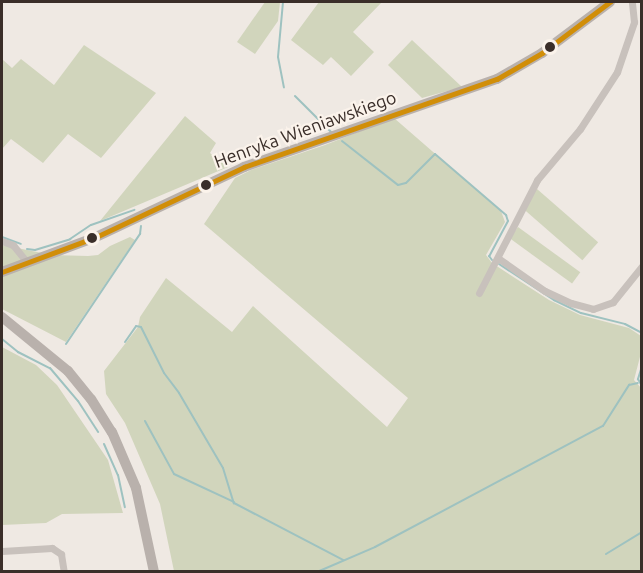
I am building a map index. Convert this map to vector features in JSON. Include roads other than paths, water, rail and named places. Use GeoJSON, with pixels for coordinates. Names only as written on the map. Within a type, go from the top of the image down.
{"type":"FeatureCollection","features":[{"type":"Feature","properties":{"kind":"street","name":"Henryka Wieniawskiego"},"geometry":{"type":"LineString","coordinates":[[2,272],[26,261],[96,237],[244,167],[497,79],[542,53],[610,2]]}},
{"type":"Feature","properties":{"kind":"street"},"geometry":{"type":"LineString","coordinates":[[478,293],[537,180],[580,129],[617,72],[634,22],[632,2]]}},
{"type":"Feature","properties":{"kind":"street"},"geometry":{"type":"LineString","coordinates":[[2,241],[13,245],[26,261]]}},
{"type":"Feature","properties":{"kind":"street"},"geometry":{"type":"LineString","coordinates":[[498,258],[545,291],[571,303],[593,309],[613,302],[642,266]]}},
{"type":"Feature","properties":{"kind":"street"},"geometry":{"type":"LineString","coordinates":[[2,317],[68,371],[91,399],[112,432],[136,488],[154,572]]}},
{"type":"Feature","properties":{"kind":"street"},"geometry":{"type":"LineString","coordinates":[[2,551],[52,548],[61,555],[64,572]]}},
{"type":"Feature","properties":{"kind":"waterway"},"geometry":{"type":"LineString","coordinates":[[283,2],[278,57],[284,87]]}},
{"type":"Feature","properties":{"kind":"waterway"},"geometry":{"type":"LineString","coordinates":[[295,96],[331,132]]}},
{"type":"Feature","properties":{"kind":"waterway"},"geometry":{"type":"LineString","coordinates":[[342,141],[398,185],[406,183],[435,154],[506,215],[508,221],[489,256],[492,260]]}},
{"type":"Feature","properties":{"kind":"waterway"},"geometry":{"type":"LineString","coordinates":[[27,249],[35,250],[70,239],[91,225],[134,210]]}},
{"type":"Feature","properties":{"kind":"waterway"},"geometry":{"type":"LineString","coordinates":[[66,344],[140,234],[141,226]]}},
{"type":"Feature","properties":{"kind":"waterway"},"geometry":{"type":"LineString","coordinates":[[2,237],[21,244]]}},
{"type":"Feature","properties":{"kind":"waterway"},"geometry":{"type":"LineString","coordinates":[[499,264],[554,300],[581,313],[625,324],[642,333]]}},
{"type":"Feature","properties":{"kind":"waterway"},"geometry":{"type":"LineString","coordinates":[[125,342],[136,326],[141,327],[164,373],[179,393],[223,468],[234,503],[343,560]]}},
{"type":"Feature","properties":{"kind":"waterway"},"geometry":{"type":"LineString","coordinates":[[2,339],[18,352],[50,368],[78,401],[98,432]]}},
{"type":"Feature","properties":{"kind":"waterway"},"geometry":{"type":"LineString","coordinates":[[642,366],[638,379],[642,386]]}},
{"type":"Feature","properties":{"kind":"waterway"},"geometry":{"type":"LineString","coordinates":[[317,572],[375,547],[603,426],[629,385],[638,383]]}},
{"type":"Feature","properties":{"kind":"waterway"},"geometry":{"type":"LineString","coordinates":[[145,421],[174,474],[234,502]]}},
{"type":"Feature","properties":{"kind":"waterway"},"geometry":{"type":"LineString","coordinates":[[104,444],[118,475],[125,507]]}},
{"type":"Feature","properties":{"kind":"waterway"},"geometry":{"type":"LineString","coordinates":[[606,554],[642,532]]}}]}
